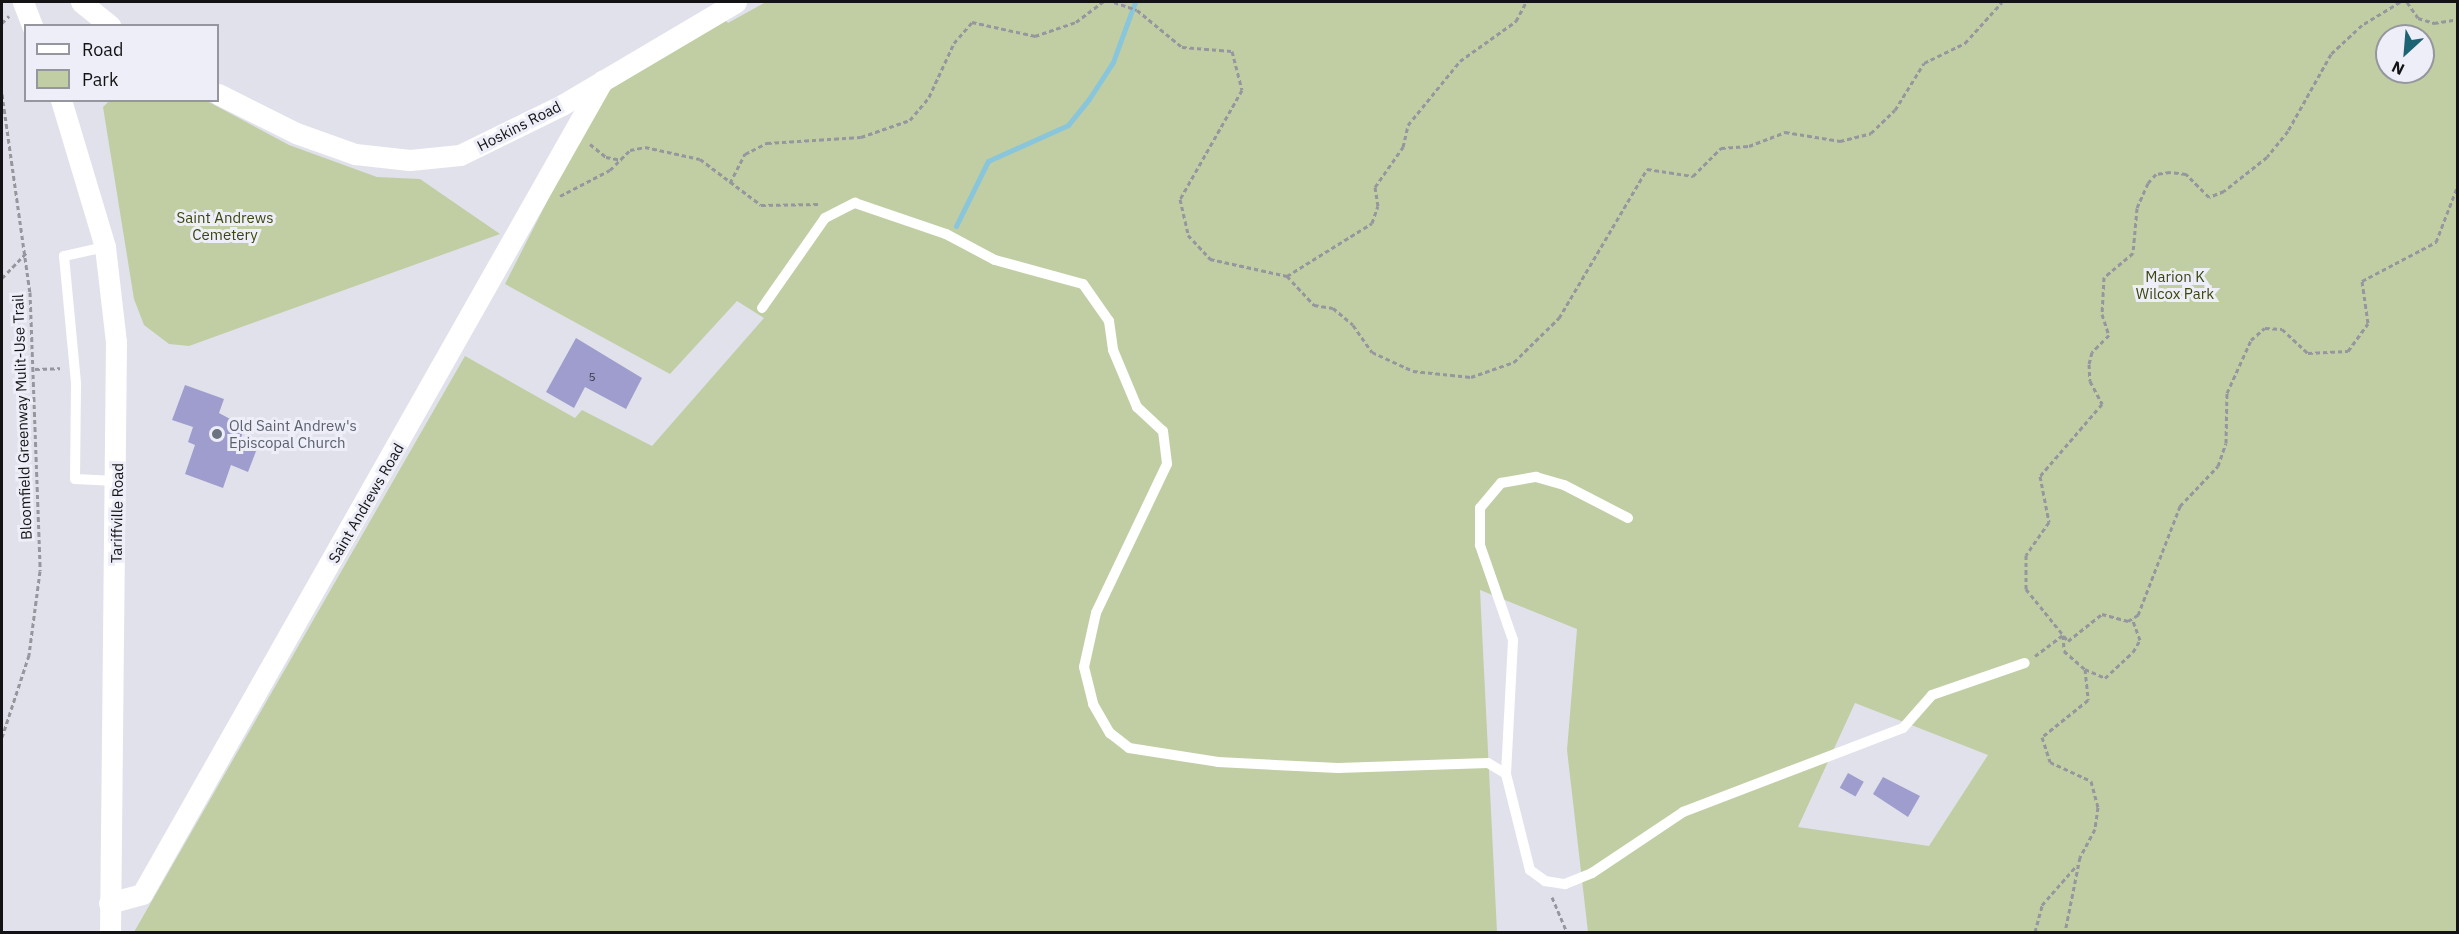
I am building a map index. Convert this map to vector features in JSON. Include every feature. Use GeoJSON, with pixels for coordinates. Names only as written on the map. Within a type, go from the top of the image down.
{"type":"FeatureCollection","features":[{"type":"Feature","properties":{"kind":"street"},"geometry":{"type":"LineString","coordinates":[[23,2],[31,24]]}},
{"type":"Feature","properties":{"kind":"street"},"geometry":{"type":"LineString","coordinates":[[81,2],[108,24]]}},
{"type":"Feature","properties":{"kind":"street","name":"Hoskins Road"},"geometry":{"type":"LineString","coordinates":[[219,94],[296,133],[355,154],[410,160],[460,155],[495,141],[736,2]]}},
{"type":"Feature","properties":{"kind":"street","name":"Saint Andrews Road"},"geometry":{"type":"LineString","coordinates":[[109,903],[142,894],[542,195],[603,80]]}},
{"type":"Feature","properties":{"kind":"street","name":"Tariffville Road"},"geometry":{"type":"LineString","coordinates":[[62,102],[105,247],[119,387],[110,933]]}},
{"type":"Feature","properties":{"kind":"lane"},"geometry":{"type":"LineString","coordinates":[[762,308],[825,218],[855,203],[946,234],[995,260],[1083,284],[1099,299],[1137,407],[1163,431],[1167,464],[1096,613],[1084,667],[1093,704],[1110,733],[1128,748],[1218,762],[1338,768],[1457,760],[1488,763],[1506,774]]}},
{"type":"Feature","properties":{"kind":"lane"},"geometry":{"type":"LineString","coordinates":[[105,247],[64,256],[76,384],[75,479],[118,481]]}},
{"type":"Feature","properties":{"kind":"lane"},"geometry":{"type":"LineString","coordinates":[[1628,518],[1564,484],[1536,477],[1501,483],[1480,508],[1480,545],[1514,640],[1506,774],[1530,870],[1545,881],[1565,884],[1592,873],[1683,812],[1903,728],[1932,695],[2025,663]]}},
{"type":"Feature","properties":{"kind":"path"},"geometry":{"type":"LineString","coordinates":[[730,183],[745,154],[767,143],[861,137],[910,120],[929,97],[954,43],[972,22],[1035,36],[1076,22],[1103,2]]}},
{"type":"Feature","properties":{"kind":"path"},"geometry":{"type":"LineString","coordinates":[[1114,2],[1137,10],[1182,46],[1232,51],[1242,90],[1180,199],[1188,235],[1210,260],[1287,276],[1314,305],[1333,308],[1353,325],[1372,352],[1413,371],[1472,377],[1514,362],[1559,318],[1647,170],[1693,176],[1721,148],[1749,146],[1785,132],[1840,141],[1871,133],[1895,110],[1913,76],[1941,52],[1965,43],[2002,2]]}},
{"type":"Feature","properties":{"kind":"path"},"geometry":{"type":"LineString","coordinates":[[1287,276],[1372,223],[1378,206],[1375,187],[1403,147],[1408,125],[1460,61],[1516,21],[1526,2]]}},
{"type":"Feature","properties":{"kind":"path"},"geometry":{"type":"LineString","coordinates":[[2132,618],[2102,614],[2068,641],[2026,589],[2026,555],[2049,522],[2040,476],[2102,404],[2090,381],[2089,364],[2092,352],[2109,335],[2102,314],[2104,277],[2133,253],[2137,208],[2148,183],[2156,174],[2170,172],[2186,174],[2209,197],[2224,191],[2267,157],[2288,131],[2331,54],[2362,25],[2400,2]]}},
{"type":"Feature","properties":{"kind":"path"},"geometry":{"type":"LineString","coordinates":[[2407,2],[2408,10],[2426,20],[2457,19]]}},
{"type":"Feature","properties":{"kind":"path","name":"Bloomfield Greenway Mulit-Use Trail"},"geometry":{"type":"LineString","coordinates":[[2,94],[26,253],[35,369],[37,608],[19,694],[2,737]]}},
{"type":"Feature","properties":{"kind":"path"},"geometry":{"type":"LineString","coordinates":[[575,135],[606,157],[622,160]]}},
{"type":"Feature","properties":{"kind":"path"},"geometry":{"type":"LineString","coordinates":[[542,195],[552,200],[622,160],[630,150],[645,147],[673,150],[700,159],[761,205],[843,210]]}},
{"type":"Feature","properties":{"kind":"path"},"geometry":{"type":"LineString","coordinates":[[2063,635],[2064,651],[2085,669],[2105,678],[2133,652],[2140,640],[2132,618],[2151,585],[2180,506],[2218,466],[2226,442],[2227,393],[2251,340],[2265,328],[2282,329],[2308,353],[2348,351],[2368,323],[2362,281],[2436,242],[2457,185]]}},
{"type":"Feature","properties":{"kind":"path"},"geometry":{"type":"LineString","coordinates":[[2,278],[26,253]]}},
{"type":"Feature","properties":{"kind":"path"},"geometry":{"type":"LineString","coordinates":[[35,369],[64,368]]}},
{"type":"Feature","properties":{"kind":"path"},"geometry":{"type":"LineString","coordinates":[[2025,663],[2063,635]]}},
{"type":"Feature","properties":{"kind":"path"},"geometry":{"type":"LineString","coordinates":[[2065,933],[2078,863],[2094,829],[2098,807],[2091,781],[2050,762],[2042,736],[2088,700],[2085,669]]}},
{"type":"Feature","properties":{"kind":"path"},"geometry":{"type":"LineString","coordinates":[[2035,933],[2042,905],[2078,863]]}},
{"type":"Feature","properties":{"kind":"path"},"geometry":{"type":"LineString","coordinates":[[1545,881],[1567,933]]}},
{"type":"Feature","properties":{"kind":"green space","name":"Marion K Wilcox Park"},"geometry":{"type":"Polygon","coordinates":[[[766,2],[2457,2],[2457,932],[1588,932],[1567,750],[1577,629],[1480,590],[1497,932],[134,932],[465,356],[575,418],[582,410],[652,446],[764,318],[737,301],[670,374],[505,284],[582,133],[603,80],[718,12],[728,23],[766,2]],[[1855,703],[1798,827],[1929,846],[1988,755],[1855,703]]]}},
{"type":"Feature","properties":{"kind":"green space","name":"Saint Andrews Cemetery"},"geometry":{"type":"Polygon","coordinates":[[[108,102],[209,102],[289,145],[377,177],[420,179],[500,234],[189,346],[169,344],[144,325],[134,299],[103,107],[108,102]]]}},
{"type":"Feature","properties":{"kind":"building"},"geometry":{"type":"Polygon","coordinates":[[[576,338],[642,378],[626,409],[585,387],[574,408],[546,392],[576,338]]]}},
{"type":"Feature","properties":{"kind":"building","name":"Old Saint Andrew's Episcopal Church"},"geometry":{"type":"Polygon","coordinates":[[[185,385],[224,399],[219,413],[245,427],[240,440],[258,446],[248,472],[231,465],[223,488],[185,474],[195,445],[188,442],[193,427],[172,420],[185,385]]]}},
{"type":"Feature","properties":{"kind":"building"},"geometry":{"type":"Polygon","coordinates":[[[1848,773],[1864,782],[1856,797],[1840,788],[1848,773]]]}},
{"type":"Feature","properties":{"kind":"building"},"geometry":{"type":"Polygon","coordinates":[[[1883,777],[1920,796],[1908,817],[1873,794],[1883,777]]]}},
{"type":"Feature","properties":{"kind":"waterway"},"geometry":{"type":"LineString","coordinates":[[956,226],[988,161],[1068,125],[1089,99],[1113,62],[1135,2]]}},
{"type":"Feature","properties":{"kind":"place","name":"Old Saint Andrew's Episcopal Church"},"geometry":{"type":"Point","coordinates":[217,434]}}]}
